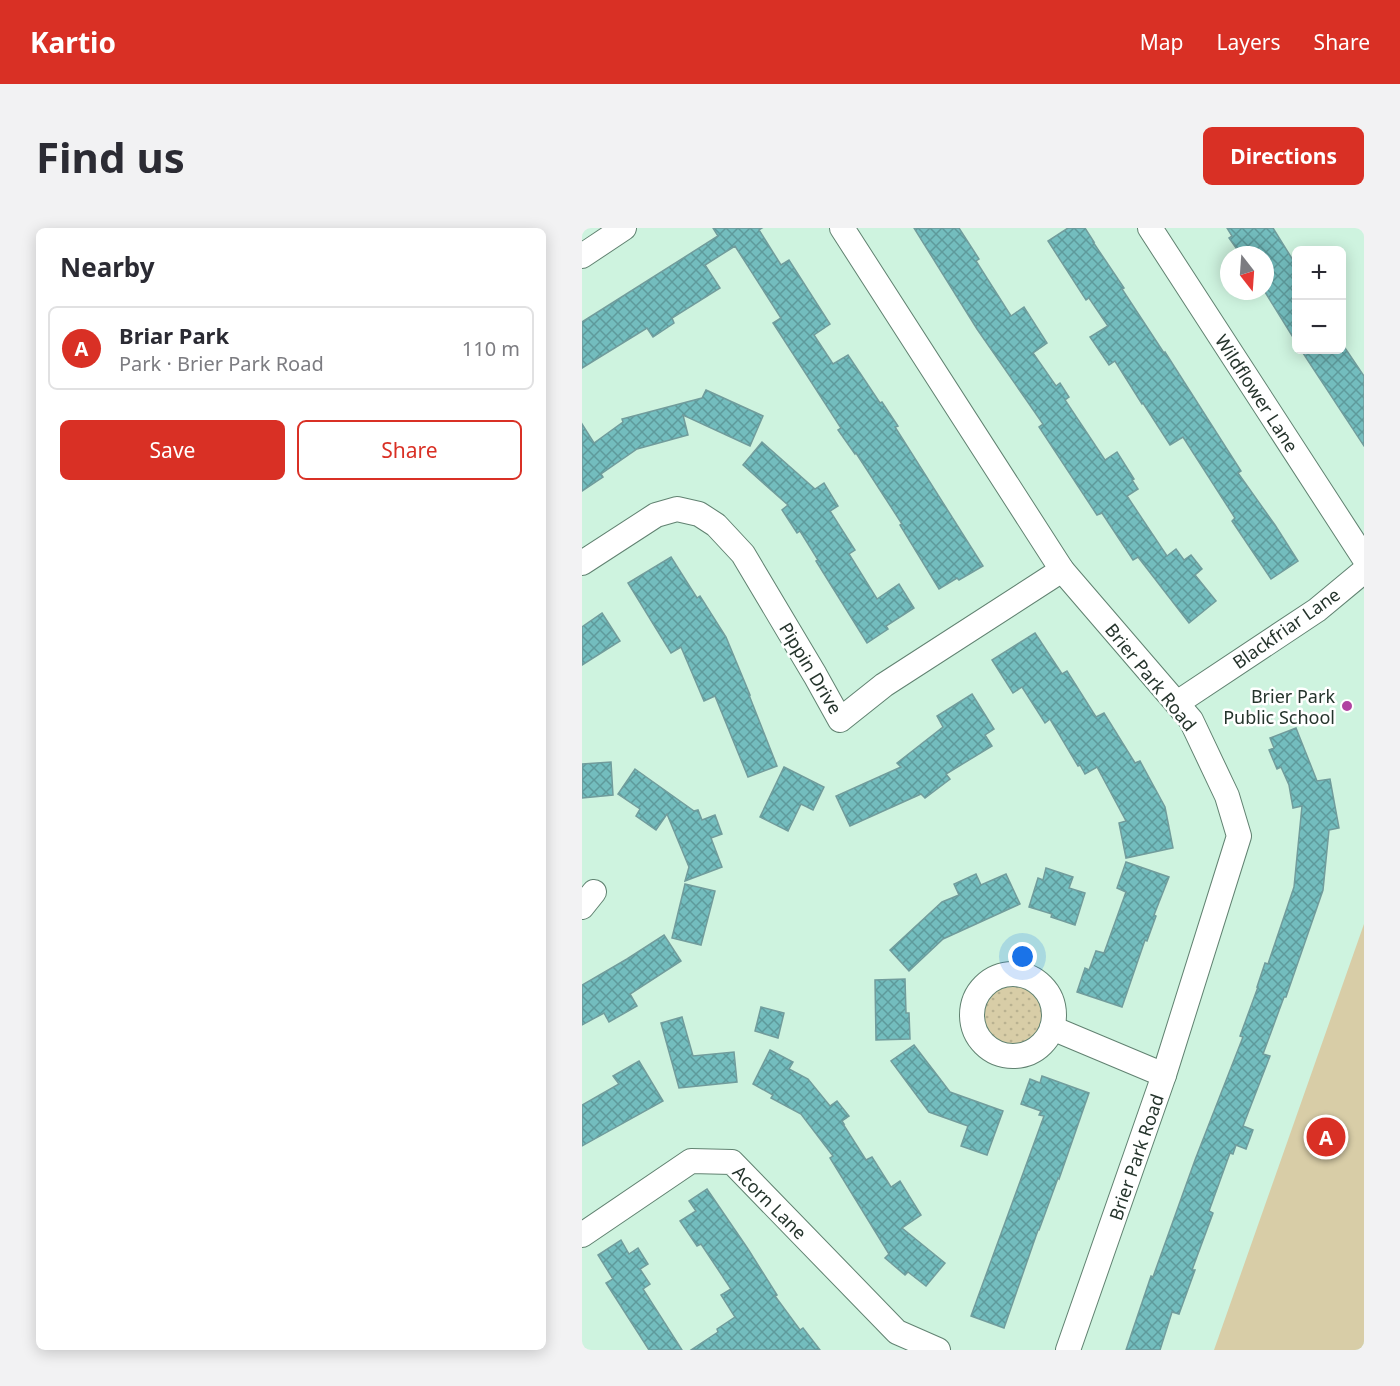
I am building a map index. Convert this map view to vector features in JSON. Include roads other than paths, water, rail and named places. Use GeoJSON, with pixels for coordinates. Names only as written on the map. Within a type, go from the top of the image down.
{"type":"FeatureCollection","features":[{"type":"Feature","properties":{"kind":"street"},"geometry":{"type":"LineString","coordinates":[[582,256],[624,228]]}},
{"type":"Feature","properties":{"kind":"street","name":"Brier Park Road"},"geometry":{"type":"LineString","coordinates":[[842,228],[1062,570],[1191,720],[1227,796],[1239,836],[1164,1075],[1068,1350]]}},
{"type":"Feature","properties":{"kind":"street","name":"Wildflower Lane"},"geometry":{"type":"LineString","coordinates":[[1150,228],[1364,558]]}},
{"type":"Feature","properties":{"kind":"street","name":"Pippin Drive"},"geometry":{"type":"LineString","coordinates":[[582,563],[656,515],[677,509],[699,514],[716,525],[743,554],[840,720],[884,685],[1062,570]]}},
{"type":"Feature","properties":{"kind":"street","name":"Blackfriar Lane"},"geometry":{"type":"LineString","coordinates":[[1177,703],[1317,610],[1364,572]]}},
{"type":"Feature","properties":{"kind":"street"},"geometry":{"type":"LineString","coordinates":[[1052,1028],[1164,1075]]}},
{"type":"Feature","properties":{"kind":"street","name":"Acorn Lane"},"geometry":{"type":"LineString","coordinates":[[582,1235],[691,1161],[732,1162],[897,1332],[938,1350]]}},
{"type":"Feature","properties":{"kind":"place","name":"Brier Park Public School"},"geometry":{"type":"Point","coordinates":[1347,706]}},
{"type":"Feature","properties":{"kind":"place","name":"Briar Park"},"geometry":{"type":"Point","coordinates":[1326,1137]}}]}
